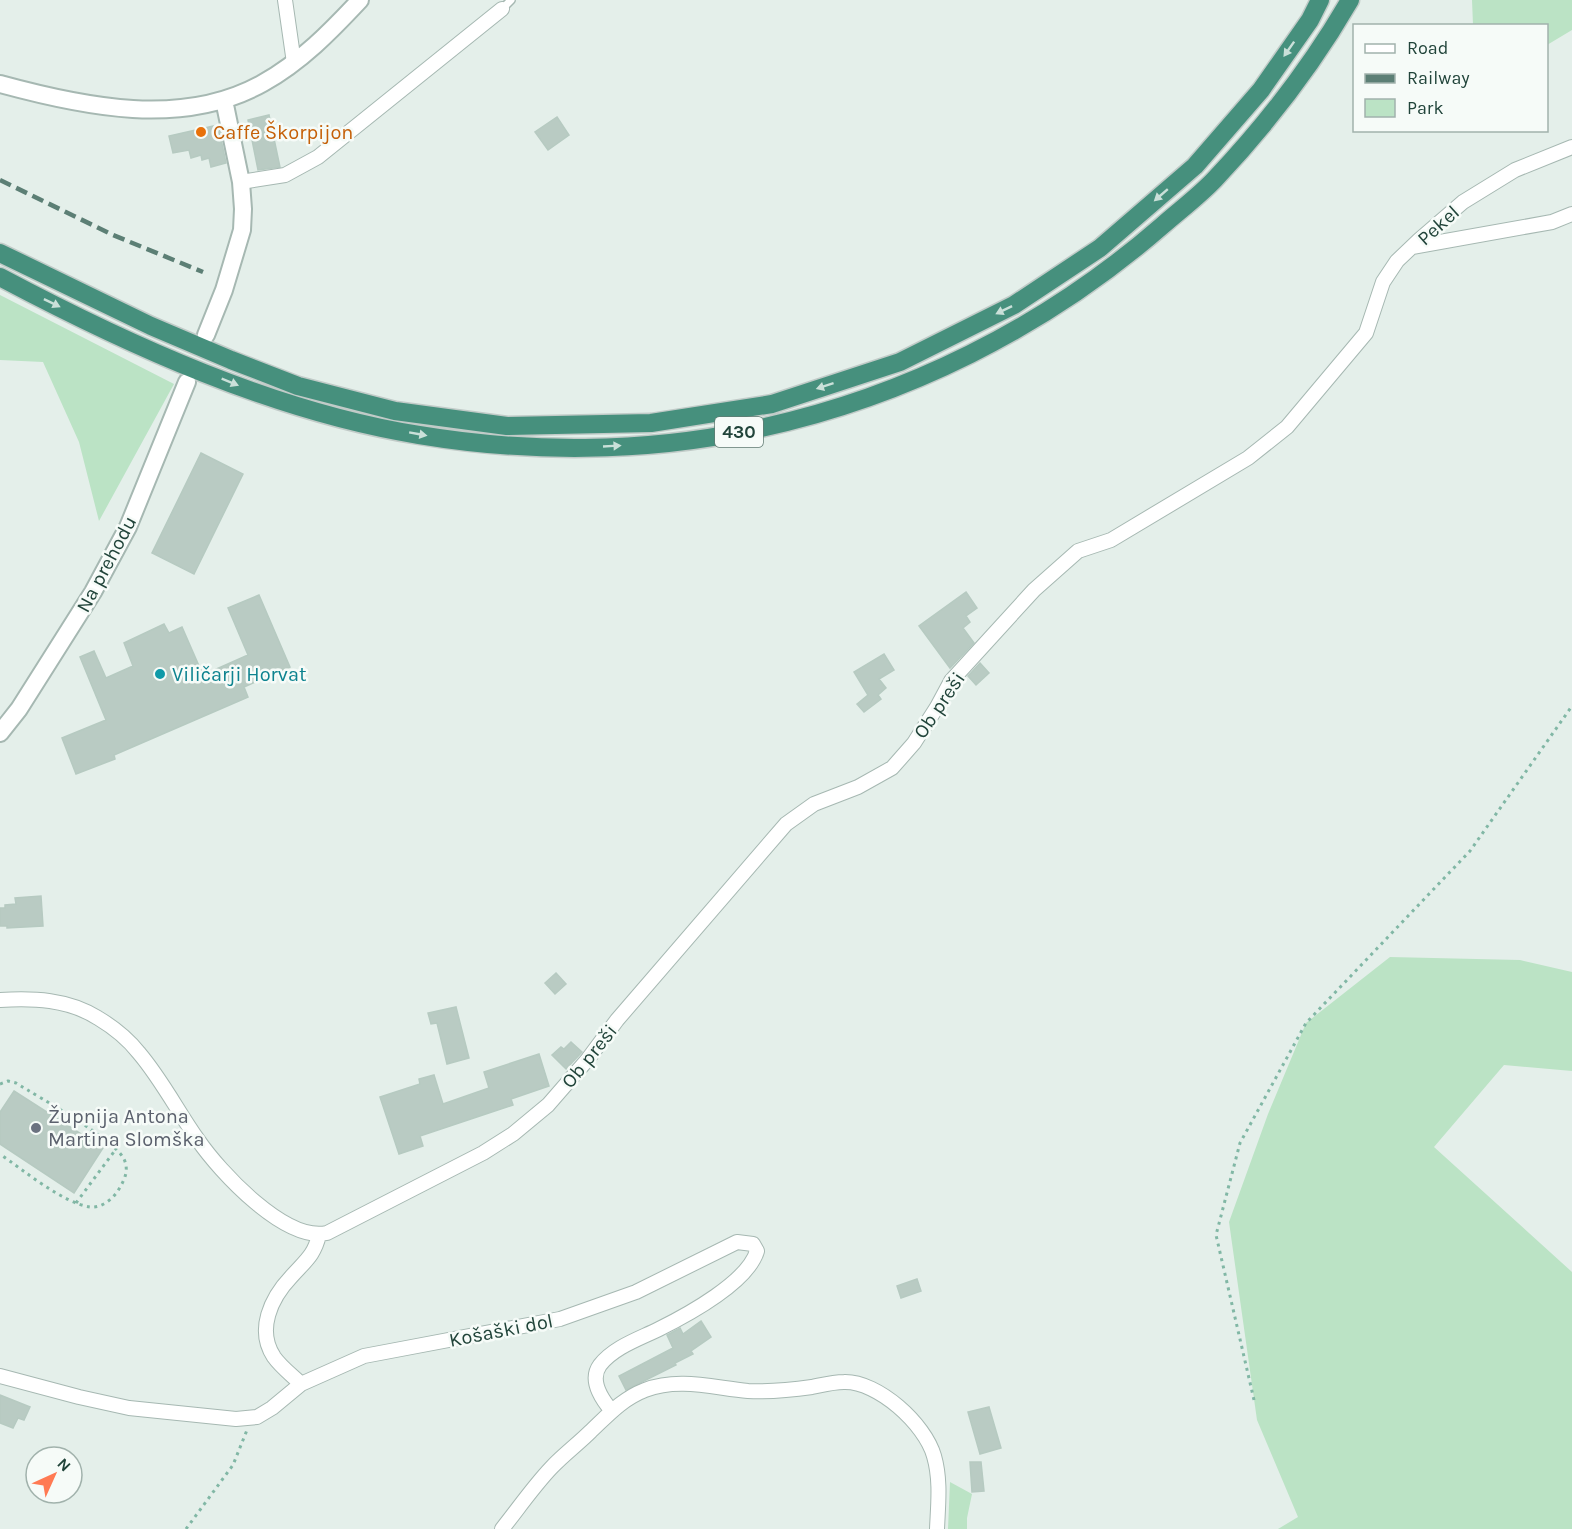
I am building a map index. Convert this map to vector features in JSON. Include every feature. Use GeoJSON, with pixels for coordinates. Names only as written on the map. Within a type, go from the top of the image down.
{"type":"FeatureCollection","features":[{"type":"Feature","properties":{"kind":"highway","name":"430"},"geometry":{"type":"LineString","coordinates":[[0,253],[151,326],[231,360],[298,386],[395,411],[507,426],[651,423],[772,404],[900,362],[1014,305],[1100,248],[1195,166],[1261,90],[1310,20],[1320,0]]}},
{"type":"Feature","properties":{"kind":"highway","name":"430"},"geometry":{"type":"LineString","coordinates":[[0,277],[149,350],[263,395],[328,415],[418,435],[504,445],[579,448],[662,443],[750,430],[822,412],[906,383],[1026,325],[1076,293],[1132,252],[1213,182],[1279,104],[1330,34],[1350,0]]}},
{"type":"Feature","properties":{"kind":"street"},"geometry":{"type":"LineString","coordinates":[[285,0],[294,63]]}},
{"type":"Feature","properties":{"kind":"street"},"geometry":{"type":"LineString","coordinates":[[0,84],[103,106],[155,110],[224,100],[262,84],[294,63],[322,39],[360,0]]}},
{"type":"Feature","properties":{"kind":"street"},"geometry":{"type":"LineString","coordinates":[[240,182],[285,175],[318,157],[507,4]]}},
{"type":"Feature","properties":{"kind":"street"},"geometry":{"type":"LineString","coordinates":[[206,334],[224,290],[242,230],[243,209],[240,182],[224,100]]}},
{"type":"Feature","properties":{"kind":"street","name":"Pekel"},"geometry":{"type":"LineString","coordinates":[[1412,247],[1463,202],[1506,175],[1572,147]]}},
{"type":"Feature","properties":{"kind":"street","name":"Pekel"},"geometry":{"type":"LineString","coordinates":[[1412,247],[1552,222],[1572,214]]}},
{"type":"Feature","properties":{"kind":"street","name":"Ob preši"},"geometry":{"type":"LineString","coordinates":[[319,1235],[351,1222],[483,1153],[513,1134],[542,1111],[588,1059],[617,1020],[786,824],[814,804],[858,786],[892,768],[914,742],[938,707],[951,681],[1034,590],[1078,551],[1111,540],[1248,458],[1287,427],[1366,333],[1383,282],[1397,261],[1412,247]]}},
{"type":"Feature","properties":{"kind":"street","name":"Na prehodu"},"geometry":{"type":"LineString","coordinates":[[0,733],[19,709],[93,592],[123,536],[187,382]]}},
{"type":"Feature","properties":{"kind":"street"},"geometry":{"type":"LineString","coordinates":[[0,1000],[36,998],[71,1006],[96,1017],[119,1033],[140,1053],[199,1142],[244,1192],[269,1213],[295,1229],[319,1235],[311,1256],[278,1293],[269,1309],[266,1324],[267,1342],[275,1358],[301,1384]]}},
{"type":"Feature","properties":{"kind":"street","name":"Košaški dol"},"geometry":{"type":"LineString","coordinates":[[0,1376],[47,1390],[129,1408],[236,1419],[253,1417],[272,1408],[301,1384],[364,1356],[560,1319],[636,1292],[737,1242],[753,1244],[757,1251],[754,1262],[737,1279],[671,1323],[617,1350],[599,1366],[596,1383],[601,1398],[611,1410]]}},
{"type":"Feature","properties":{"kind":"street"},"geometry":{"type":"LineString","coordinates":[[502,1529],[551,1468],[592,1431],[611,1410],[645,1390],[671,1383],[749,1391],[792,1390],[843,1382],[862,1384],[881,1393],[917,1426],[934,1455],[939,1487],[937,1529]]}},
{"type":"Feature","properties":{"kind":"path"},"geometry":{"type":"LineString","coordinates":[[1254,1400],[1216,1235],[1240,1143],[1306,1023],[1470,851],[1572,706]]}},
{"type":"Feature","properties":{"kind":"path"},"geometry":{"type":"LineString","coordinates":[[0,1084],[8,1081],[16,1083],[112,1143],[124,1159],[127,1174],[118,1192],[105,1204],[92,1207],[69,1201],[0,1154]]}},
{"type":"Feature","properties":{"kind":"path"},"geometry":{"type":"LineString","coordinates":[[76,1203],[116,1149]]}},
{"type":"Feature","properties":{"kind":"path"},"geometry":{"type":"LineString","coordinates":[[186,1529],[232,1465],[253,1417]]}},
{"type":"Feature","properties":{"kind":"green space"},"geometry":{"type":"Polygon","coordinates":[[[1472,0],[1572,0],[1572,30],[1548,44],[1548,24],[1473,24],[1472,0]]]}},
{"type":"Feature","properties":{"kind":"green space"},"geometry":{"type":"Polygon","coordinates":[[[0,295],[174,384],[99,521],[79,442],[43,362],[0,360],[0,295]]]}},
{"type":"Feature","properties":{"kind":"green space"},"geometry":{"type":"Polygon","coordinates":[[[1390,957],[1520,960],[1572,972],[1572,1071],[1504,1065],[1434,1147],[1572,1272],[1572,1529],[1278,1529],[1298,1517],[1257,1420],[1229,1222],[1268,1114],[1306,1023],[1390,957]]]}},
{"type":"Feature","properties":{"kind":"green space"},"geometry":{"type":"Polygon","coordinates":[[[950,1482],[972,1494],[967,1529],[948,1529],[950,1482]]]}},
{"type":"Feature","properties":{"kind":"building"},"geometry":{"type":"Polygon","coordinates":[[[269,115],[280,167],[258,170],[248,120],[269,115]]]}},
{"type":"Feature","properties":{"kind":"building"},"geometry":{"type":"Polygon","coordinates":[[[557,117],[569,135],[548,150],[535,132],[557,117]]]}},
{"type":"Feature","properties":{"kind":"building"},"geometry":{"type":"Polygon","coordinates":[[[218,125],[226,163],[211,167],[209,158],[202,160],[201,155],[191,158],[189,150],[173,153],[169,136],[218,125]]]}},
{"type":"Feature","properties":{"kind":"building"},"geometry":{"type":"Polygon","coordinates":[[[201,453],[243,474],[194,574],[152,553],[201,453]]]}},
{"type":"Feature","properties":{"kind":"building"},"geometry":{"type":"Polygon","coordinates":[[[966,592],[977,608],[966,616],[970,622],[963,628],[974,643],[950,668],[919,626],[966,592]]]}},
{"type":"Feature","properties":{"kind":"building","name":"Viličarji Horvat"},"geometry":{"type":"Polygon","coordinates":[[[259,595],[290,667],[244,687],[248,697],[114,755],[115,759],[76,774],[62,738],[106,720],[80,657],[94,651],[106,678],[133,666],[124,643],[164,624],[169,633],[182,627],[203,675],[248,655],[228,608],[259,595]]]}},
{"type":"Feature","properties":{"kind":"building"},"geometry":{"type":"Polygon","coordinates":[[[884,654],[894,670],[879,679],[886,688],[878,695],[881,699],[864,712],[857,704],[868,695],[854,672],[884,654]]]}},
{"type":"Feature","properties":{"kind":"building"},"geometry":{"type":"Polygon","coordinates":[[[980,663],[989,673],[976,685],[968,676],[980,663]]]}},
{"type":"Feature","properties":{"kind":"building"},"geometry":{"type":"Polygon","coordinates":[[[41,896],[43,926],[7,928],[7,926],[0,926],[0,908],[16,904],[15,898],[41,896]]]}},
{"type":"Feature","properties":{"kind":"building"},"geometry":{"type":"Polygon","coordinates":[[[556,973],[566,984],[555,994],[545,983],[556,973]]]}},
{"type":"Feature","properties":{"kind":"building"},"geometry":{"type":"Polygon","coordinates":[[[456,1007],[469,1058],[447,1064],[437,1023],[431,1024],[428,1013],[456,1007]]]}},
{"type":"Feature","properties":{"kind":"building"},"geometry":{"type":"Polygon","coordinates":[[[571,1042],[582,1052],[566,1069],[552,1055],[561,1047],[564,1049],[571,1042]]]}},
{"type":"Feature","properties":{"kind":"building"},"geometry":{"type":"Polygon","coordinates":[[[539,1054],[549,1086],[511,1099],[513,1105],[420,1136],[423,1146],[399,1154],[380,1097],[420,1084],[419,1079],[434,1075],[443,1104],[489,1088],[484,1072],[539,1054]]]}},
{"type":"Feature","properties":{"kind":"building","name":"Župnija Antona Martina Slomška"},"geometry":{"type":"Polygon","coordinates":[[[14,1091],[103,1148],[74,1193],[0,1144],[0,1112],[14,1091]]]}},
{"type":"Feature","properties":{"kind":"building"},"geometry":{"type":"Polygon","coordinates":[[[917,1279],[921,1291],[901,1298],[897,1286],[917,1279]]]}},
{"type":"Feature","properties":{"kind":"building"},"geometry":{"type":"Polygon","coordinates":[[[701,1321],[711,1337],[691,1351],[693,1354],[626,1390],[619,1376],[673,1348],[667,1335],[680,1328],[683,1334],[701,1321]]]}},
{"type":"Feature","properties":{"kind":"building"},"geometry":{"type":"Polygon","coordinates":[[[0,1395],[30,1407],[24,1420],[18,1418],[13,1428],[0,1423],[0,1395]]]}},
{"type":"Feature","properties":{"kind":"building"},"geometry":{"type":"Polygon","coordinates":[[[989,1407],[1001,1448],[980,1454],[968,1412],[989,1407]]]}},
{"type":"Feature","properties":{"kind":"building"},"geometry":{"type":"Polygon","coordinates":[[[970,1462],[981,1462],[984,1491],[972,1492],[970,1462]]]}},
{"type":"Feature","properties":{"kind":"railway"},"geometry":{"type":"LineString","coordinates":[[0,180],[113,235],[203,272]]}},
{"type":"Feature","properties":{"kind":"place","name":"Caffe Škorpijon"},"geometry":{"type":"Point","coordinates":[201,132]}},
{"type":"Feature","properties":{"kind":"place","name":"Viličarji Horvat"},"geometry":{"type":"Point","coordinates":[160,674]}},
{"type":"Feature","properties":{"kind":"place","name":"Župnija Antona Martina Slomška"},"geometry":{"type":"Point","coordinates":[36,1128]}}]}
